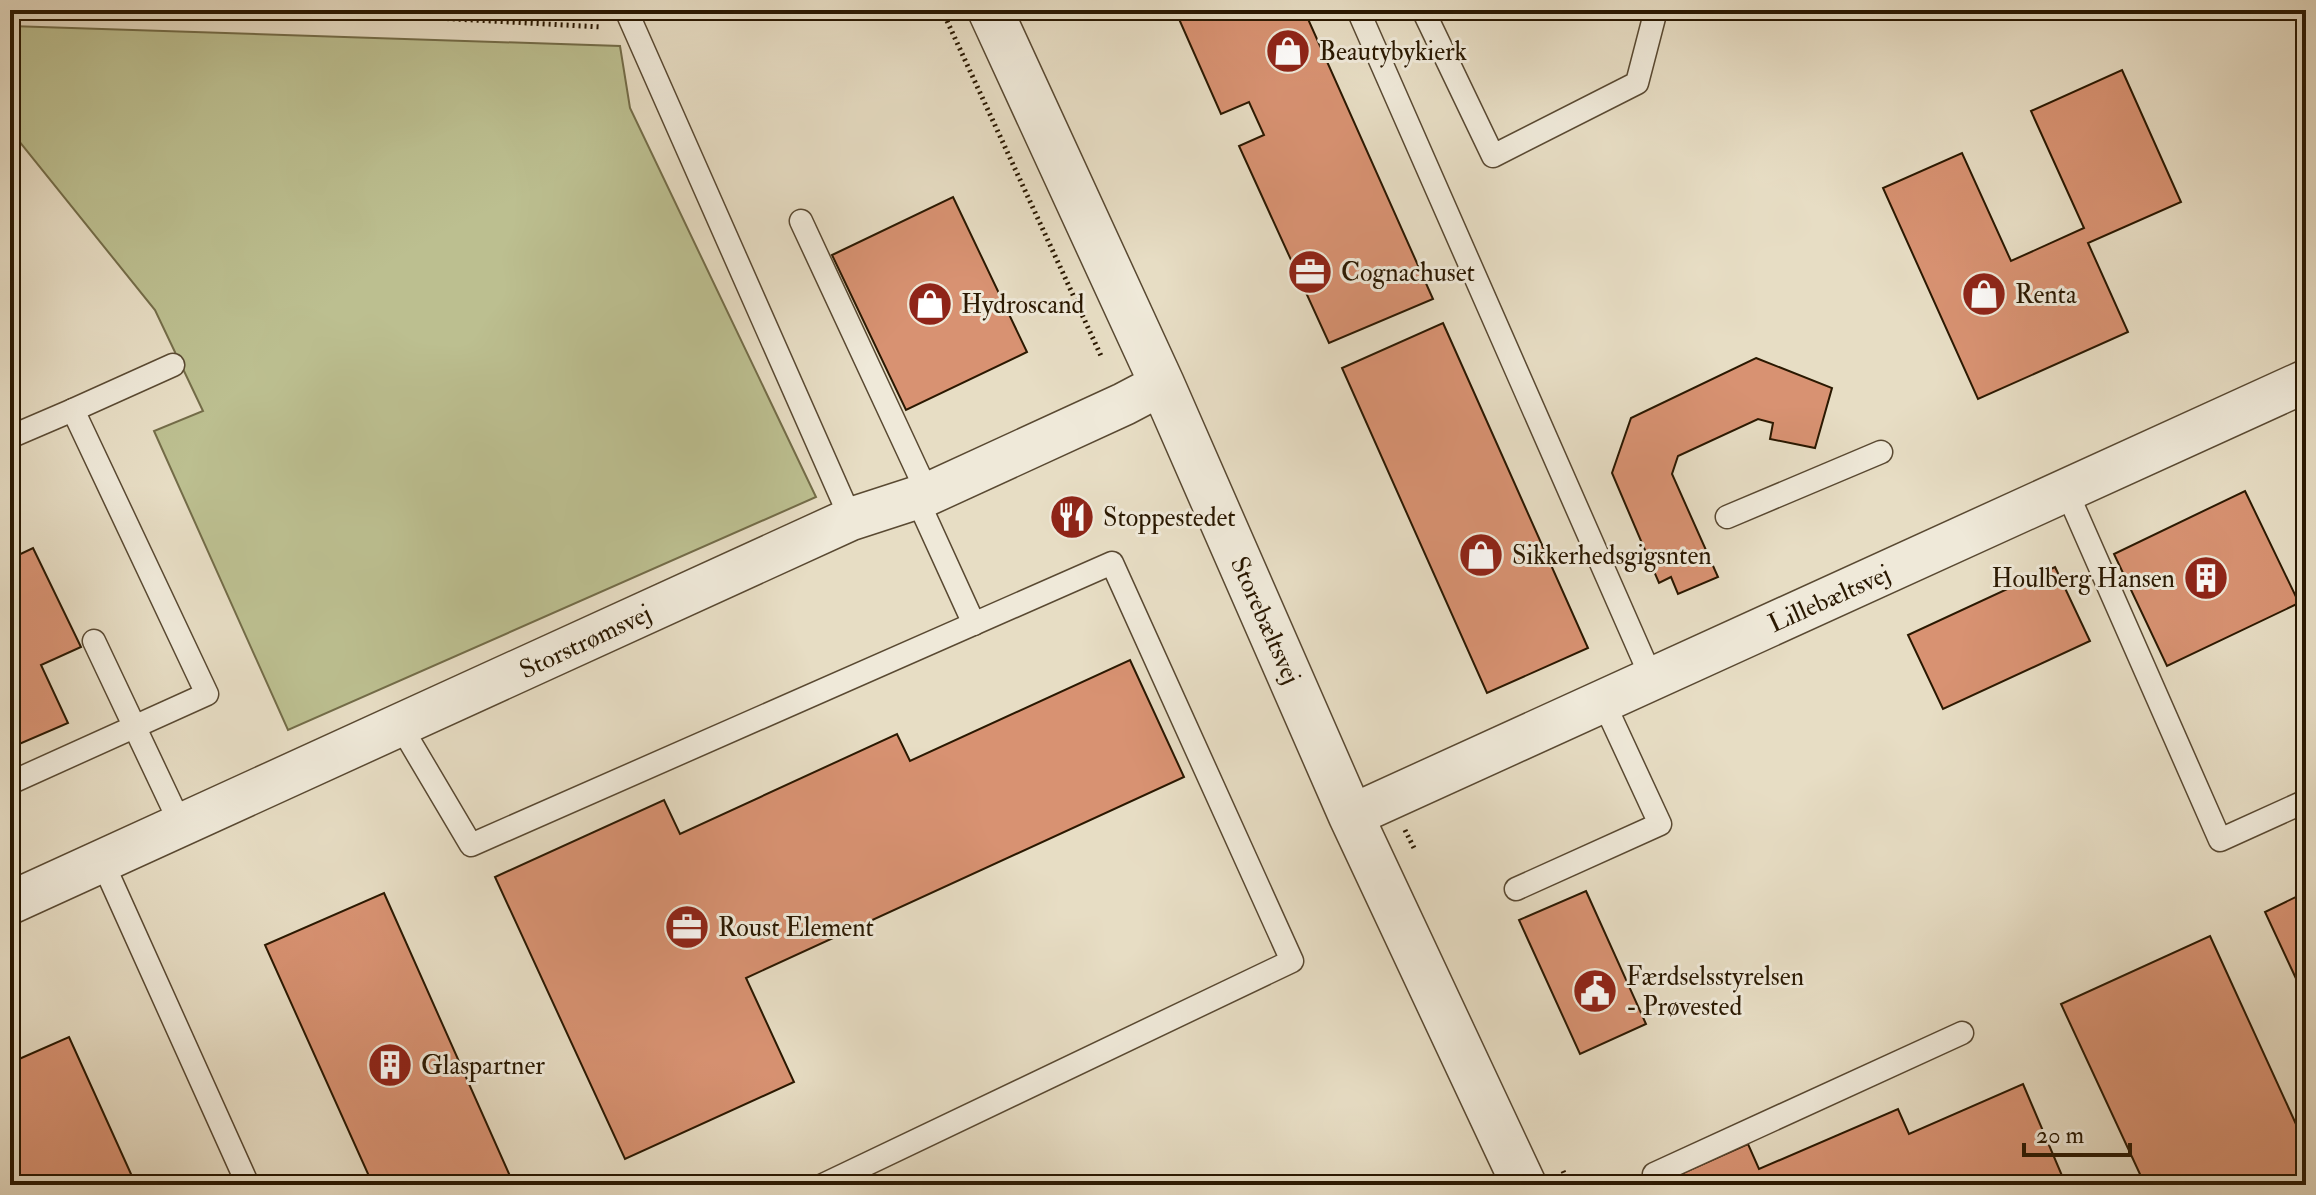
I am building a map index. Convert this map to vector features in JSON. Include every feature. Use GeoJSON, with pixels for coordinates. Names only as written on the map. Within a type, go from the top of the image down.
{"type":"FeatureCollection","features":[{"type":"Feature","properties":{"kind":"street","name":"Storebæltsvej"},"geometry":{"type":"LineString","coordinates":[[997,12],[1351,816],[1524,1185]]}},
{"type":"Feature","properties":{"kind":"street","name":"Lillebæltsvej"},"geometry":{"type":"LineString","coordinates":[[1351,816],[2306,381]]}},
{"type":"Feature","properties":{"kind":"street","name":"Storstrømsvej"},"geometry":{"type":"LineString","coordinates":[[10,903],[851,519],[923,496],[1162,384]]}},
{"type":"Feature","properties":{"kind":"lane"},"geometry":{"type":"LineString","coordinates":[[1358,10],[1652,679]]}},
{"type":"Feature","properties":{"kind":"lane"},"geometry":{"type":"LineString","coordinates":[[1423,10],[1493,156],[1637,83],[1656,10]]}},
{"type":"Feature","properties":{"kind":"lane"},"geometry":{"type":"LineString","coordinates":[[630,19],[851,519]]}},
{"type":"Feature","properties":{"kind":"lane"},"geometry":{"type":"LineString","coordinates":[[801,221],[923,496],[974,624]]}},
{"type":"Feature","properties":{"kind":"lane"},"geometry":{"type":"LineString","coordinates":[[10,437],[173,365]]}},
{"type":"Feature","properties":{"kind":"lane"},"geometry":{"type":"LineString","coordinates":[[10,783],[207,694],[73,410]]}},
{"type":"Feature","properties":{"kind":"lane"},"geometry":{"type":"LineString","coordinates":[[1727,517],[1881,452]]}},
{"type":"Feature","properties":{"kind":"lane"},"geometry":{"type":"LineString","coordinates":[[2066,490],[2220,840],[2306,801]]}},
{"type":"Feature","properties":{"kind":"lane"},"geometry":{"type":"LineString","coordinates":[[400,725],[471,845],[1112,563],[1292,961],[823,1185]]}},
{"type":"Feature","properties":{"kind":"lane"},"geometry":{"type":"LineString","coordinates":[[94,641],[181,825]]}},
{"type":"Feature","properties":{"kind":"lane"},"geometry":{"type":"LineString","coordinates":[[1516,889],[1660,824],[1603,701]]}},
{"type":"Feature","properties":{"kind":"lane"},"geometry":{"type":"LineString","coordinates":[[102,861],[248,1185]]}},
{"type":"Feature","properties":{"kind":"lane"},"geometry":{"type":"LineString","coordinates":[[1659,1185],[1654,1174],[1962,1033]]}},
{"type":"Feature","properties":{"kind":"path"},"geometry":{"type":"LineString","coordinates":[[291,10],[630,19]]}},
{"type":"Feature","properties":{"kind":"green space"},"geometry":{"type":"Polygon","coordinates":[[[10,26],[620,46],[630,108],[816,497],[288,730],[154,431],[203,411],[155,310],[10,130],[10,26]]]}},
{"type":"Feature","properties":{"kind":"building"},"geometry":{"type":"Polygon","coordinates":[[[1175,10],[1304,10],[1433,299],[1329,343],[1239,146],[1264,135],[1249,102],[1221,114],[1175,10]]]}},
{"type":"Feature","properties":{"kind":"building"},"geometry":{"type":"Polygon","coordinates":[[[2122,70],[2181,202],[2088,243],[2128,332],[1978,399],[1883,188],[1962,153],[2011,261],[2084,228],[2031,111],[2122,70]]]}},
{"type":"Feature","properties":{"kind":"building","name":"Hydroscand"},"geometry":{"type":"Polygon","coordinates":[[[953,197],[1027,352],[906,410],[832,255],[953,197]]]}},
{"type":"Feature","properties":{"kind":"building"},"geometry":{"type":"Polygon","coordinates":[[[1443,323],[1588,648],[1487,693],[1342,368],[1443,323]]]}},
{"type":"Feature","properties":{"kind":"building"},"geometry":{"type":"Polygon","coordinates":[[[1756,358],[1832,388],[1815,448],[1770,439],[1773,423],[1758,419],[1678,456],[1672,474],[1718,577],[1678,594],[1671,577],[1659,583],[1612,473],[1631,418],[1756,358]]]}},
{"type":"Feature","properties":{"kind":"building","name":"Houlberg Hansen"},"geometry":{"type":"Polygon","coordinates":[[[2245,491],[2299,603],[2167,666],[2114,554],[2245,491]]]}},
{"type":"Feature","properties":{"kind":"building"},"geometry":{"type":"Polygon","coordinates":[[[1061,506],[1092,516],[1087,530],[1056,520],[1061,506]]]}},
{"type":"Feature","properties":{"kind":"building"},"geometry":{"type":"Polygon","coordinates":[[[33,548],[81,647],[41,665],[68,723],[10,748],[10,559],[33,548]]]}},
{"type":"Feature","properties":{"kind":"building"},"geometry":{"type":"Polygon","coordinates":[[[2055,567],[2090,641],[1943,709],[1908,635],[2055,567]]]}},
{"type":"Feature","properties":{"kind":"building","name":"Roust Element"},"geometry":{"type":"Polygon","coordinates":[[[1130,660],[1184,777],[746,978],[794,1082],[625,1159],[495,877],[664,800],[680,834],[897,734],[910,761],[1130,660]]]}},
{"type":"Feature","properties":{"kind":"building"},"geometry":{"type":"Polygon","coordinates":[[[1586,891],[1646,1024],[1580,1054],[1519,920],[1586,891]]]}},
{"type":"Feature","properties":{"kind":"building"},"geometry":{"type":"Polygon","coordinates":[[[2306,892],[2306,1000],[2265,912],[2306,892]]]}},
{"type":"Feature","properties":{"kind":"building","name":"Glaspartner"},"geometry":{"type":"Polygon","coordinates":[[[384,893],[514,1185],[373,1185],[265,945],[384,893]]]}},
{"type":"Feature","properties":{"kind":"building"},"geometry":{"type":"Polygon","coordinates":[[[2210,936],[2306,1146],[2306,1185],[2145,1185],[2061,1004],[2210,936]]]}},
{"type":"Feature","properties":{"kind":"building"},"geometry":{"type":"Polygon","coordinates":[[[69,1037],[136,1185],[10,1185],[10,1063],[69,1037]]]}},
{"type":"Feature","properties":{"kind":"building"},"geometry":{"type":"Polygon","coordinates":[[[2023,1084],[2066,1185],[1688,1185],[1683,1173],[1748,1144],[1759,1169],[1898,1109],[1909,1134],[2023,1084]]]}},
{"type":"Feature","properties":{"kind":"place","name":"Beautybykierk"},"geometry":{"type":"Point","coordinates":[1288,51]}},
{"type":"Feature","properties":{"kind":"place","name":"Cognachuset"},"geometry":{"type":"Point","coordinates":[1310,272]}},
{"type":"Feature","properties":{"kind":"place","name":"Renta"},"geometry":{"type":"Point","coordinates":[1984,294]}},
{"type":"Feature","properties":{"kind":"place","name":"Hydroscand"},"geometry":{"type":"Point","coordinates":[930,304]}},
{"type":"Feature","properties":{"kind":"place","name":"Stoppestedet"},"geometry":{"type":"Point","coordinates":[1072,517]}},
{"type":"Feature","properties":{"kind":"place","name":"Sikkerhedsgigsnten"},"geometry":{"type":"Point","coordinates":[1481,555]}},
{"type":"Feature","properties":{"kind":"place","name":"Houlberg Hansen"},"geometry":{"type":"Point","coordinates":[2206,578]}},
{"type":"Feature","properties":{"kind":"place","name":"Roust Element"},"geometry":{"type":"Point","coordinates":[687,927]}},
{"type":"Feature","properties":{"kind":"place","name":"Færdselsstyrelsen - Prøvested"},"geometry":{"type":"Point","coordinates":[1595,991]}},
{"type":"Feature","properties":{"kind":"place","name":"Glaspartner"},"geometry":{"type":"Point","coordinates":[390,1065]}}]}
